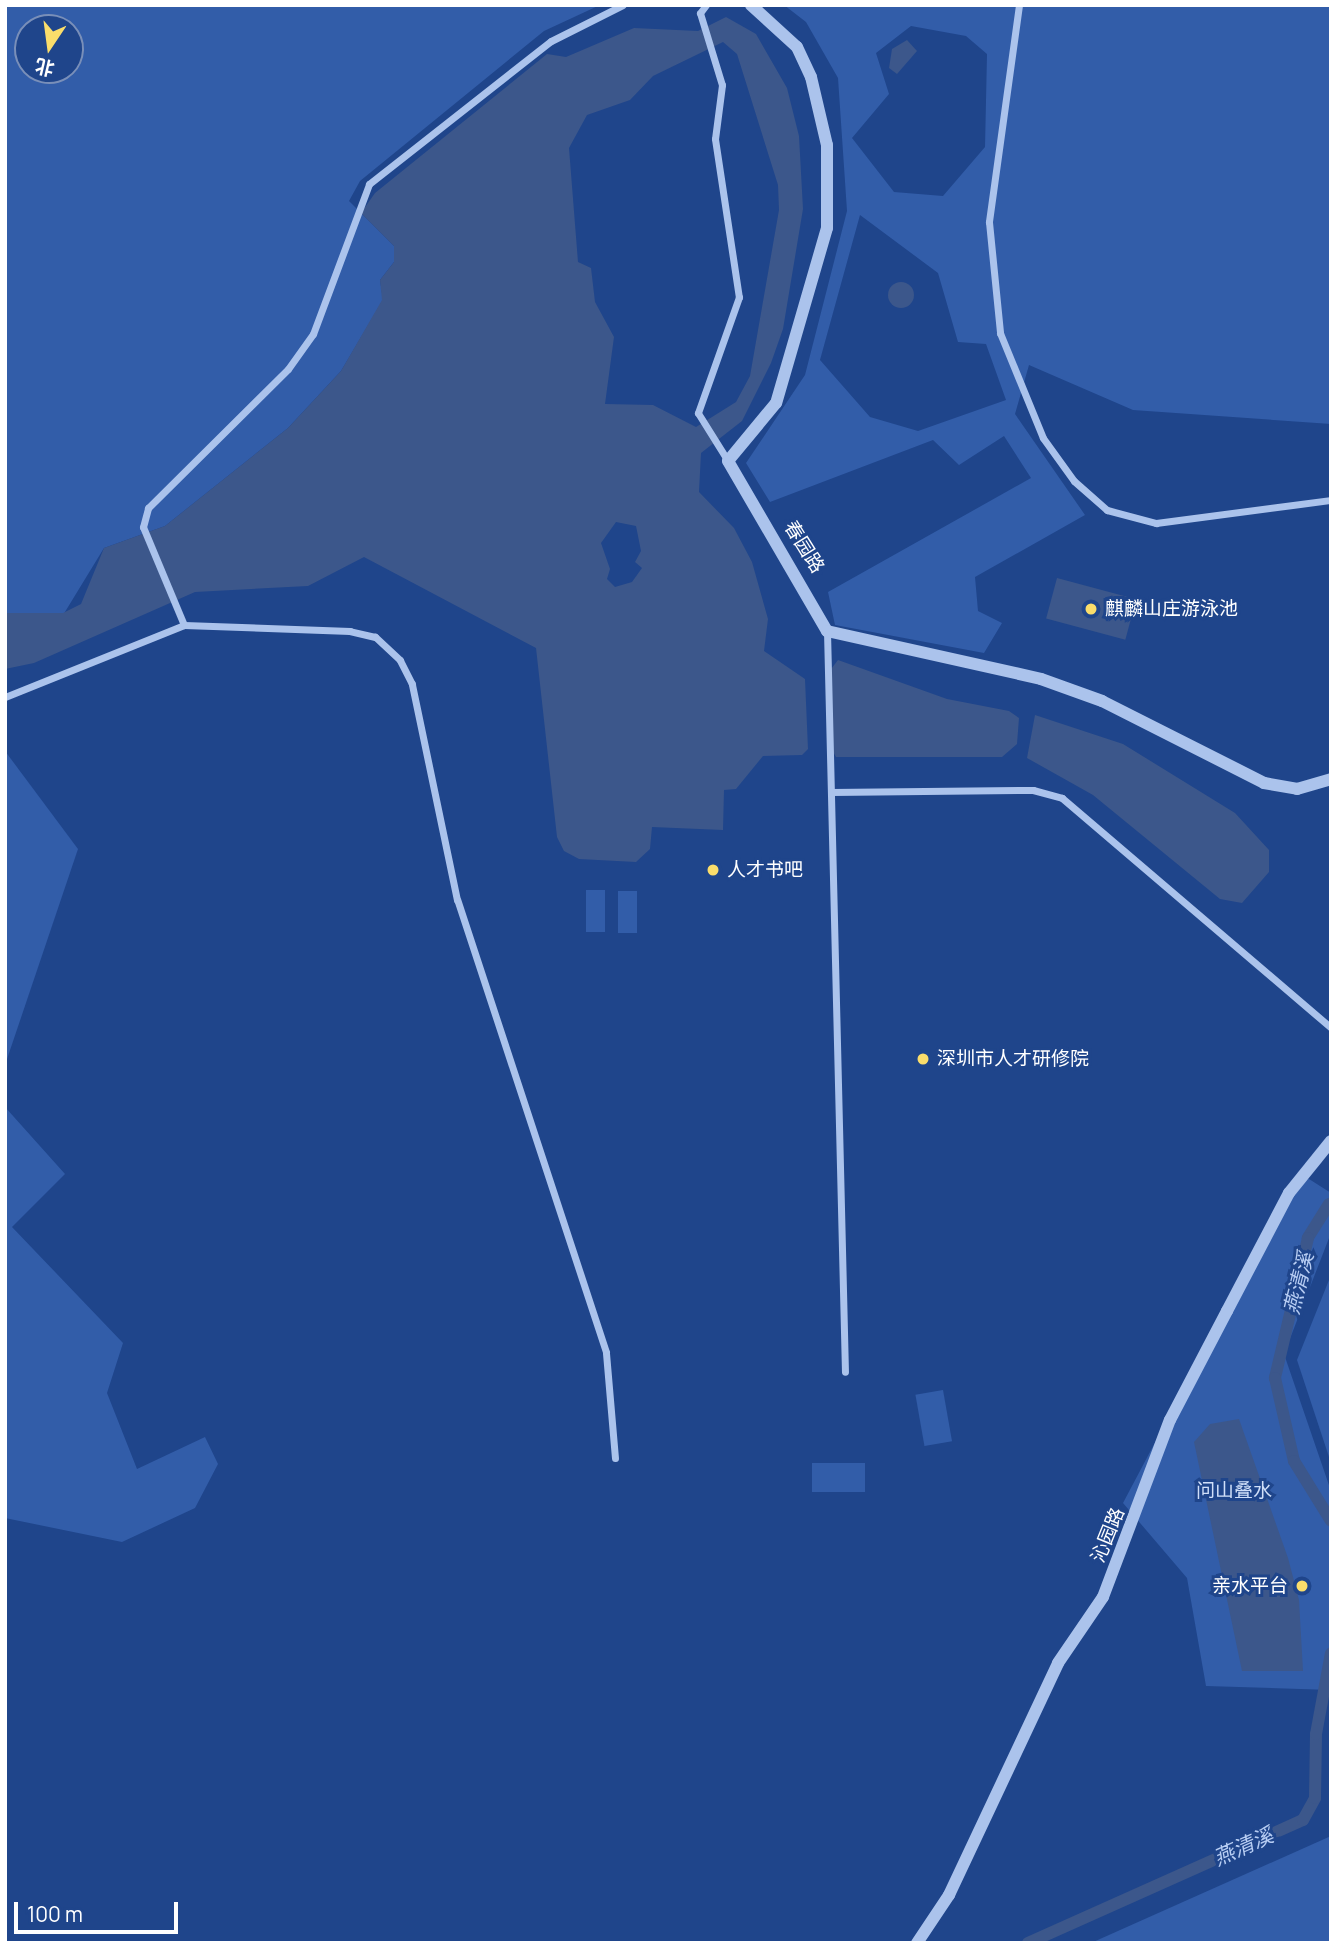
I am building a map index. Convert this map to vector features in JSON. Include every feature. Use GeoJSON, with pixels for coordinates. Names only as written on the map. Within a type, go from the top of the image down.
{"type":"FeatureCollection","features":[{"type":"Feature","properties":{"kind":"street"},"geometry":{"type":"LineString","coordinates":[[184,625],[178,603],[143,527],[148,508],[288,369],[313,334],[369,184],[551,41],[623,5]]}},
{"type":"Feature","properties":{"kind":"street"},"geometry":{"type":"LineString","coordinates":[[706,5],[700,13],[722,85],[715,139],[739,297],[698,413],[728,461],[776,403],[827,228],[827,145],[811,77],[797,47],[751,5]]}},
{"type":"Feature","properties":{"kind":"street"},"geometry":{"type":"LineString","coordinates":[[1019,5],[989,222],[1000,334],[1043,439],[1074,481],[1107,510],[1156,523],[1331,500]]}},
{"type":"Feature","properties":{"kind":"street","name":"春园路"},"geometry":{"type":"LineString","coordinates":[[728,461],[827,631]]}},
{"type":"Feature","properties":{"kind":"street"},"geometry":{"type":"LineString","coordinates":[[5,697],[184,625],[350,631],[375,637],[400,660],[412,684],[457,900],[606,1352],[615,1458]]}},
{"type":"Feature","properties":{"kind":"street"},"geometry":{"type":"LineString","coordinates":[[845,1372],[827,631],[1041,679],[1102,701],[1264,783],[1297,789],[1331,779]]}},
{"type":"Feature","properties":{"kind":"street"},"geometry":{"type":"LineString","coordinates":[[831,792],[1033,790],[1062,798],[1331,1028]]}},
{"type":"Feature","properties":{"kind":"street","name":"沁园路"},"geometry":{"type":"LineString","coordinates":[[917,1943],[949,1895],[1058,1663],[1103,1597],[1170,1420],[1289,1193],[1331,1141]]}},
{"type":"Feature","properties":{"kind":"green space"},"geometry":{"type":"Polygon","coordinates":[[[5,5],[600,5],[544,31],[360,181],[349,201],[394,246],[394,262],[380,280],[383,300],[341,371],[288,428],[165,526],[104,548],[57,625],[5,642],[5,5]]]}},
{"type":"Feature","properties":{"kind":"green space"},"geometry":{"type":"Polygon","coordinates":[[[784,5],[1331,5],[1331,424],[1133,410],[1029,365],[1015,414],[1085,515],[975,577],[978,611],[1002,623],[984,653],[835,625],[828,592],[1031,478],[1004,436],[959,465],[933,440],[770,502],[746,463],[805,375],[847,211],[838,78],[806,22],[784,5]],[[911,26],[876,53],[889,94],[852,138],[894,192],[943,196],[985,147],[987,54],[966,36],[911,26]],[[860,215],[820,360],[870,417],[918,431],[1006,400],[986,344],[958,342],[938,273],[860,215]]]}},
{"type":"Feature","properties":{"kind":"green space"},"geometry":{"type":"Polygon","coordinates":[[[5,751],[78,849],[5,1065],[5,751]]]}},
{"type":"Feature","properties":{"kind":"green space"},"geometry":{"type":"Polygon","coordinates":[[[586,890],[605,890],[605,932],[586,932],[586,890]]]}},
{"type":"Feature","properties":{"kind":"green space"},"geometry":{"type":"Polygon","coordinates":[[[618,891],[637,891],[637,933],[618,933],[618,891]]]}},
{"type":"Feature","properties":{"kind":"green space"},"geometry":{"type":"Polygon","coordinates":[[[5,1107],[65,1174],[12,1227],[123,1343],[107,1393],[137,1469],[205,1437],[218,1464],[195,1508],[122,1542],[5,1518],[5,1107]]]}},
{"type":"Feature","properties":{"kind":"green space","name":"问山叠水"},"geometry":{"type":"Polygon","coordinates":[[[1298,1172],[1331,1193],[1331,1233],[1284,1354],[1331,1491],[1331,1690],[1206,1686],[1187,1578],[1123,1503],[1298,1172]]]}},
{"type":"Feature","properties":{"kind":"green space"},"geometry":{"type":"Polygon","coordinates":[[[1331,1275],[1331,1463],[1297,1360],[1331,1275]]]}},
{"type":"Feature","properties":{"kind":"green space"},"geometry":{"type":"Polygon","coordinates":[[[943,1390],[952,1441],[924,1446],[915,1395],[943,1390]]]}},
{"type":"Feature","properties":{"kind":"green space"},"geometry":{"type":"Polygon","coordinates":[[[812,1463],[865,1463],[865,1492],[812,1492],[812,1463]]]}},
{"type":"Feature","properties":{"kind":"green space"},"geometry":{"type":"Polygon","coordinates":[[[1331,1836],[1331,1943],[1091,1943],[1331,1836]]]}},
{"type":"Feature","properties":{"kind":"shaded area"},"geometry":{"type":"Polygon","coordinates":[[[726,17],[756,34],[787,88],[799,136],[803,209],[783,329],[771,363],[742,421],[701,453],[699,492],[734,528],[752,562],[768,619],[764,651],[805,679],[808,749],[802,755],[763,756],[736,789],[724,790],[723,830],[652,827],[650,849],[636,862],[579,859],[564,851],[557,837],[536,648],[364,557],[308,586],[195,592],[34,663],[5,669],[5,613],[63,613],[81,604],[104,548],[165,526],[288,428],[341,371],[382,300],[380,280],[394,262],[394,246],[361,213],[375,193],[547,54],[566,57],[634,28],[698,31],[726,17]],[[723,42],[653,76],[630,100],[587,115],[569,148],[578,262],[591,268],[595,302],[614,337],[605,404],[653,405],[696,427],[736,402],[750,376],[779,210],[778,185],[737,54],[723,42]],[[616,522],[601,543],[610,569],[607,579],[615,587],[632,582],[642,568],[635,562],[641,551],[636,526],[616,522]]]}},
{"type":"Feature","properties":{"kind":"shaded area"},"geometry":{"type":"Polygon","coordinates":[[[907,40],[917,51],[897,74],[889,68],[892,49],[907,40]]]}},
{"type":"Feature","properties":{"kind":"shaded area"},"geometry":{"type":"Polygon","coordinates":[[[901,282],[910,286],[914,295],[910,304],[901,308],[892,304],[888,295],[892,286],[901,282]]]}},
{"type":"Feature","properties":{"kind":"shaded area","name":"麒麟山庄游泳池"},"geometry":{"type":"Polygon","coordinates":[[[1057,578],[1136,599],[1125,640],[1046,619],[1057,578]]]}},
{"type":"Feature","properties":{"kind":"shaded area"},"geometry":{"type":"Polygon","coordinates":[[[838,660],[947,699],[1009,711],[1019,718],[1017,744],[1002,757],[836,757],[829,745],[828,673],[838,660]]]}},
{"type":"Feature","properties":{"kind":"shaded area"},"geometry":{"type":"Polygon","coordinates":[[[1035,715],[1123,744],[1235,813],[1269,850],[1269,872],[1242,903],[1220,899],[1093,795],[1027,758],[1035,715]]]}},
{"type":"Feature","properties":{"kind":"shaded area"},"geometry":{"type":"Polygon","coordinates":[[[1239,1419],[1288,1558],[1299,1600],[1303,1671],[1242,1671],[1194,1442],[1210,1424],[1239,1419]]]}},
{"type":"Feature","properties":{"kind":"waterway","name":"燕清溪"},"geometry":{"type":"LineString","coordinates":[[1329,1204],[1308,1238],[1275,1378],[1294,1461],[1331,1521]]}},
{"type":"Feature","properties":{"kind":"waterway","name":"燕清溪"},"geometry":{"type":"LineString","coordinates":[[1028,1943],[1303,1820],[1315,1798],[1316,1734],[1331,1653]]}},
{"type":"Feature","properties":{"kind":"place","name":"麒麟山庄游泳池"},"geometry":{"type":"Point","coordinates":[1091,609]}},
{"type":"Feature","properties":{"kind":"place","name":"人才书吧"},"geometry":{"type":"Point","coordinates":[713,870]}},
{"type":"Feature","properties":{"kind":"place","name":"深圳市人才研修院"},"geometry":{"type":"Point","coordinates":[923,1059]}},
{"type":"Feature","properties":{"kind":"place","name":"亲水平台"},"geometry":{"type":"Point","coordinates":[1302,1586]}}]}
